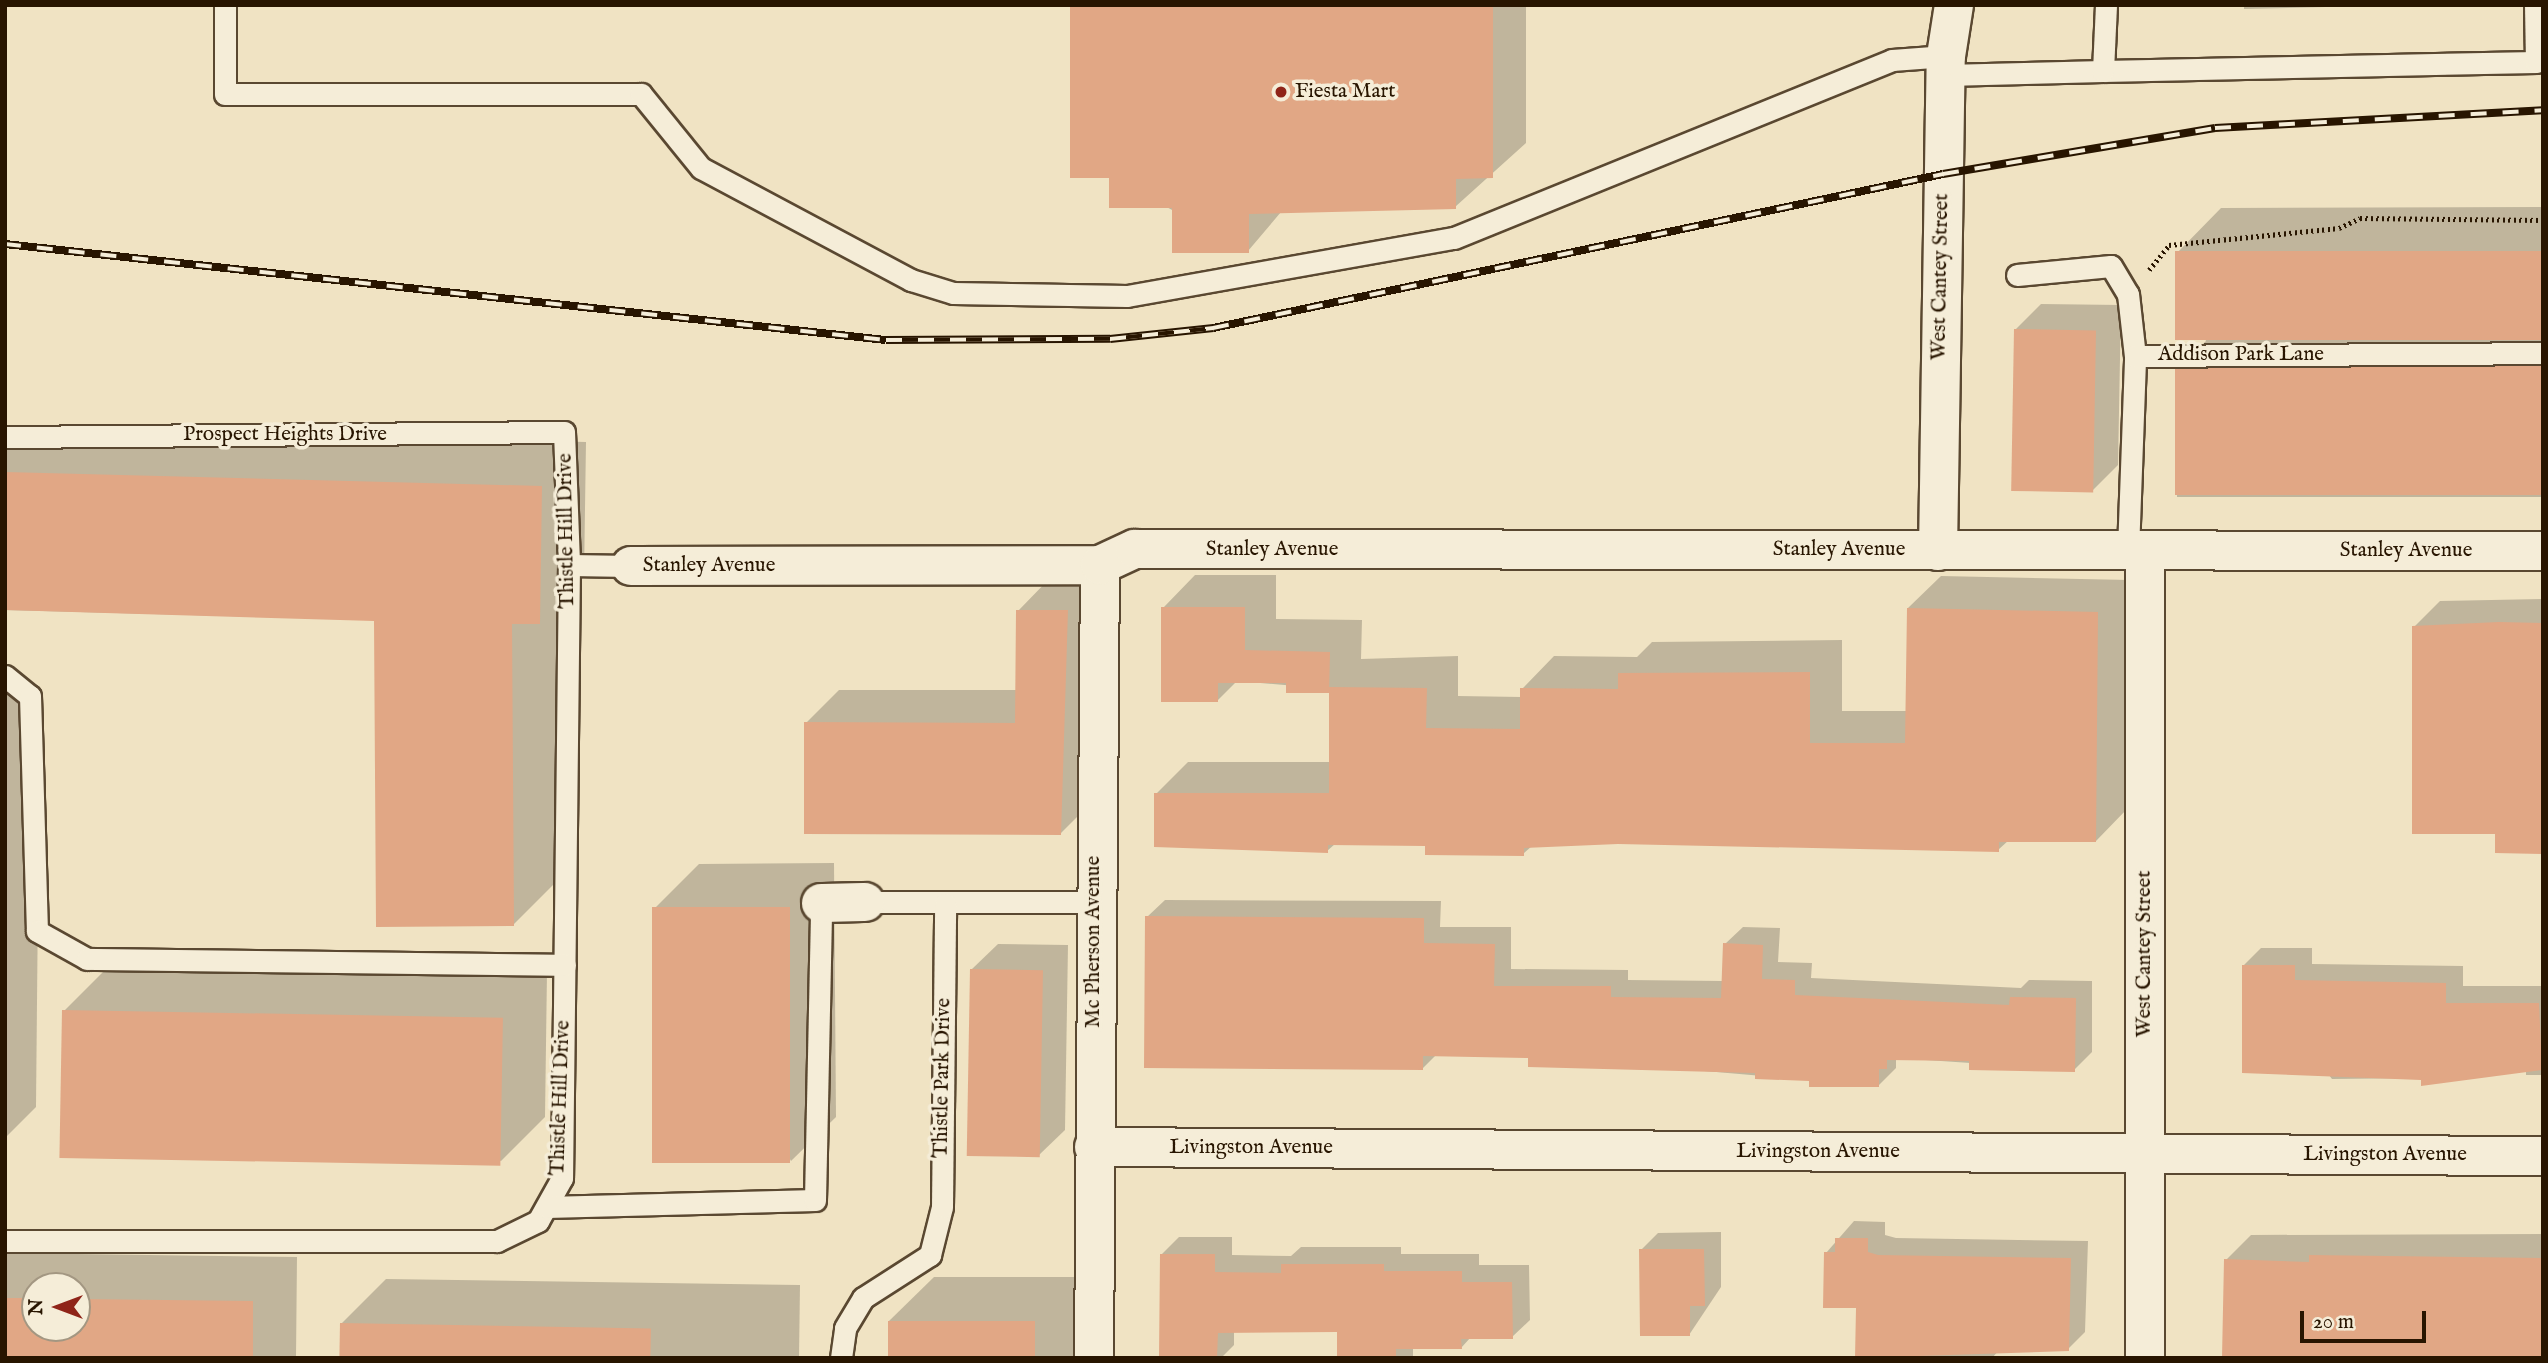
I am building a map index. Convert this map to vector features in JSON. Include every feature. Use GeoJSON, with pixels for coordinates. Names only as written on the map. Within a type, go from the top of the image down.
{"type":"FeatureCollection","features":[{"type":"Feature","properties":{"kind":"street","name":"West Cantey Street"},"geometry":{"type":"LineString","coordinates":[[1938,551],[1946,66],[1954,5]]}},
{"type":"Feature","properties":{"kind":"street","name":"Stanley Avenue"},"geometry":{"type":"LineString","coordinates":[[631,566],[1100,565],[1135,550],[2543,551]]}},
{"type":"Feature","properties":{"kind":"street","name":"West Cantey Street"},"geometry":{"type":"LineString","coordinates":[[2136,551],[2145,1154],[2145,1358]]}},
{"type":"Feature","properties":{"kind":"street","name":"Mc Pherson Avenue"},"geometry":{"type":"LineString","coordinates":[[1094,1358],[1094,902],[1100,565]]}},
{"type":"Feature","properties":{"kind":"street"},"geometry":{"type":"LineString","coordinates":[[821,903],[865,902]]}},
{"type":"Feature","properties":{"kind":"street","name":"Livingston Avenue"},"geometry":{"type":"LineString","coordinates":[[1094,1147],[2543,1157]]}},
{"type":"Feature","properties":{"kind":"lane"},"geometry":{"type":"LineString","coordinates":[[225,5],[225,94],[641,94],[701,168],[911,280],[953,293],[1127,296],[1454,238],[1814,88],[1892,60],[1946,66],[2103,71],[2536,62],[2535,5]]}},
{"type":"Feature","properties":{"kind":"lane"},"geometry":{"type":"LineString","coordinates":[[2103,71],[2106,5]]}},
{"type":"Feature","properties":{"kind":"lane"},"geometry":{"type":"LineString","coordinates":[[2017,275],[2111,266],[2128,294],[2134,356]]}},
{"type":"Feature","properties":{"kind":"lane","name":"Addison Park Lane"},"geometry":{"type":"LineString","coordinates":[[2136,551],[2134,356],[2543,353]]}},
{"type":"Feature","properties":{"kind":"lane","name":"Prospect Heights Drive"},"geometry":{"type":"LineString","coordinates":[[5,437],[564,432]]}},
{"type":"Feature","properties":{"kind":"lane","name":"Thistle Hill Drive"},"geometry":{"type":"LineString","coordinates":[[5,1241],[497,1241],[538,1221],[562,1178],[569,565],[564,432]]}},
{"type":"Feature","properties":{"kind":"lane","name":"Stanley Avenue"},"geometry":{"type":"LineString","coordinates":[[569,565],[631,566]]}},
{"type":"Feature","properties":{"kind":"lane"},"geometry":{"type":"LineString","coordinates":[[5,676],[30,696],[37,931],[87,959],[565,965]]}},
{"type":"Feature","properties":{"kind":"lane"},"geometry":{"type":"LineString","coordinates":[[865,902],[1094,902]]}},
{"type":"Feature","properties":{"kind":"lane"},"geometry":{"type":"LineString","coordinates":[[547,1207],[815,1200],[821,903]]}},
{"type":"Feature","properties":{"kind":"lane","name":"Thistle Park Drive"},"geometry":{"type":"LineString","coordinates":[[841,1358],[845,1328],[863,1298],[930,1255],[942,1207],[945,904]]}},
{"type":"Feature","properties":{"kind":"path"},"geometry":{"type":"LineString","coordinates":[[2128,294],[2169,245],[2339,228],[2360,218],[2543,220]]}},
{"type":"Feature","properties":{"kind":"building","name":"Fiesta Mart"},"geometry":{"type":"Polygon","coordinates":[[[1070,5],[1493,5],[1493,178],[1456,179],[1456,209],[1249,214],[1249,253],[1172,253],[1172,208],[1109,208],[1109,178],[1070,178],[1070,5]]]}},
{"type":"Feature","properties":{"kind":"building"},"geometry":{"type":"Polygon","coordinates":[[[2175,251],[2543,251],[2543,340],[2175,340],[2175,251]]]}},
{"type":"Feature","properties":{"kind":"building"},"geometry":{"type":"Polygon","coordinates":[[[2014,329],[2096,330],[2093,492],[2011,491],[2014,329]]]}},
{"type":"Feature","properties":{"kind":"building"},"geometry":{"type":"Polygon","coordinates":[[[2175,366],[2543,366],[2543,495],[2175,495],[2175,366]]]}},
{"type":"Feature","properties":{"kind":"building"},"geometry":{"type":"Polygon","coordinates":[[[5,472],[542,486],[540,624],[512,624],[514,926],[376,927],[374,621],[5,610],[5,472]]]}},
{"type":"Feature","properties":{"kind":"building"},"geometry":{"type":"Polygon","coordinates":[[[1161,607],[1245,607],[1245,650],[1330,652],[1329,693],[1286,693],[1286,683],[1218,683],[1218,702],[1161,702],[1161,607]]]}},
{"type":"Feature","properties":{"kind":"building"},"geometry":{"type":"Polygon","coordinates":[[[1907,608],[2098,612],[2096,842],[1999,842],[1999,852],[1618,844],[1524,848],[1524,856],[1425,855],[1425,846],[1328,845],[1328,853],[1154,847],[1154,793],[1329,793],[1329,687],[1427,688],[1426,728],[1520,729],[1520,688],[1618,689],[1618,673],[1810,672],[1810,743],[1905,743],[1907,608]]]}},
{"type":"Feature","properties":{"kind":"building"},"geometry":{"type":"Polygon","coordinates":[[[1016,610],[1068,610],[1061,835],[804,834],[804,722],[1015,723],[1016,610]]]}},
{"type":"Feature","properties":{"kind":"building"},"geometry":{"type":"Polygon","coordinates":[[[2543,623],[2543,854],[2495,853],[2495,834],[2412,834],[2412,626],[2543,623]]]}},
{"type":"Feature","properties":{"kind":"building"},"geometry":{"type":"Polygon","coordinates":[[[652,907],[790,907],[790,1163],[652,1163],[652,907]]]}},
{"type":"Feature","properties":{"kind":"building"},"geometry":{"type":"Polygon","coordinates":[[[1145,916],[1424,918],[1424,943],[1495,944],[1494,986],[1611,986],[1611,997],[1721,998],[1723,943],[1763,945],[1762,979],[1795,980],[1795,995],[2009,1005],[2010,997],[2076,998],[2075,1072],[1969,1070],[1969,1061],[1887,1060],[1887,1069],[1879,1069],[1879,1087],[1809,1087],[1809,1081],[1755,1079],[1755,1073],[1528,1067],[1528,1058],[1423,1056],[1423,1070],[1144,1068],[1145,916]]]}},
{"type":"Feature","properties":{"kind":"building"},"geometry":{"type":"Polygon","coordinates":[[[2242,965],[2295,965],[2295,980],[2446,983],[2446,1003],[2539,1003],[2542,1070],[2421,1086],[2421,1080],[2242,1073],[2242,965]]]}},
{"type":"Feature","properties":{"kind":"building"},"geometry":{"type":"Polygon","coordinates":[[[970,969],[1043,970],[1040,1157],[967,1156],[970,969]]]}},
{"type":"Feature","properties":{"kind":"building"},"geometry":{"type":"Polygon","coordinates":[[[62,1010],[503,1018],[500,1166],[59,1158],[62,1010]]]}},
{"type":"Feature","properties":{"kind":"building"},"geometry":{"type":"Polygon","coordinates":[[[1835,1238],[1868,1238],[1868,1252],[1878,1255],[2071,1258],[2069,1351],[1855,1358],[1856,1308],[1823,1308],[1824,1252],[1835,1252],[1835,1238]]]}},
{"type":"Feature","properties":{"kind":"building"},"geometry":{"type":"Polygon","coordinates":[[[1639,1249],[1704,1249],[1705,1306],[1690,1306],[1690,1336],[1640,1336],[1639,1249]]]}},
{"type":"Feature","properties":{"kind":"building"},"geometry":{"type":"Polygon","coordinates":[[[1160,1254],[1215,1254],[1215,1272],[1281,1273],[1281,1264],[1384,1264],[1384,1271],[1462,1271],[1462,1282],[1512,1282],[1513,1339],[1461,1339],[1462,1349],[1396,1349],[1396,1358],[1337,1358],[1337,1332],[1218,1333],[1217,1358],[1159,1358],[1160,1254]]]}},
{"type":"Feature","properties":{"kind":"building"},"geometry":{"type":"Polygon","coordinates":[[[2309,1255],[2543,1258],[2543,1358],[2222,1358],[2224,1259],[2309,1262],[2309,1255]]]}},
{"type":"Feature","properties":{"kind":"building"},"geometry":{"type":"Polygon","coordinates":[[[5,1298],[21,1298],[21,1342],[91,1342],[91,1299],[253,1301],[253,1358],[5,1358],[5,1298]]]}},
{"type":"Feature","properties":{"kind":"building"},"geometry":{"type":"Polygon","coordinates":[[[888,1321],[1035,1321],[1035,1358],[888,1358],[888,1321]]]}},
{"type":"Feature","properties":{"kind":"building"},"geometry":{"type":"Polygon","coordinates":[[[340,1323],[651,1328],[650,1358],[339,1358],[340,1323]]]}},
{"type":"Feature","properties":{"kind":"railway"},"geometry":{"type":"LineString","coordinates":[[5,244],[886,340],[1110,339],[1213,328],[1943,174],[2215,128],[2543,110]]}},
{"type":"Feature","properties":{"kind":"place","name":"Fiesta Mart"},"geometry":{"type":"Point","coordinates":[1281,92]}}]}
